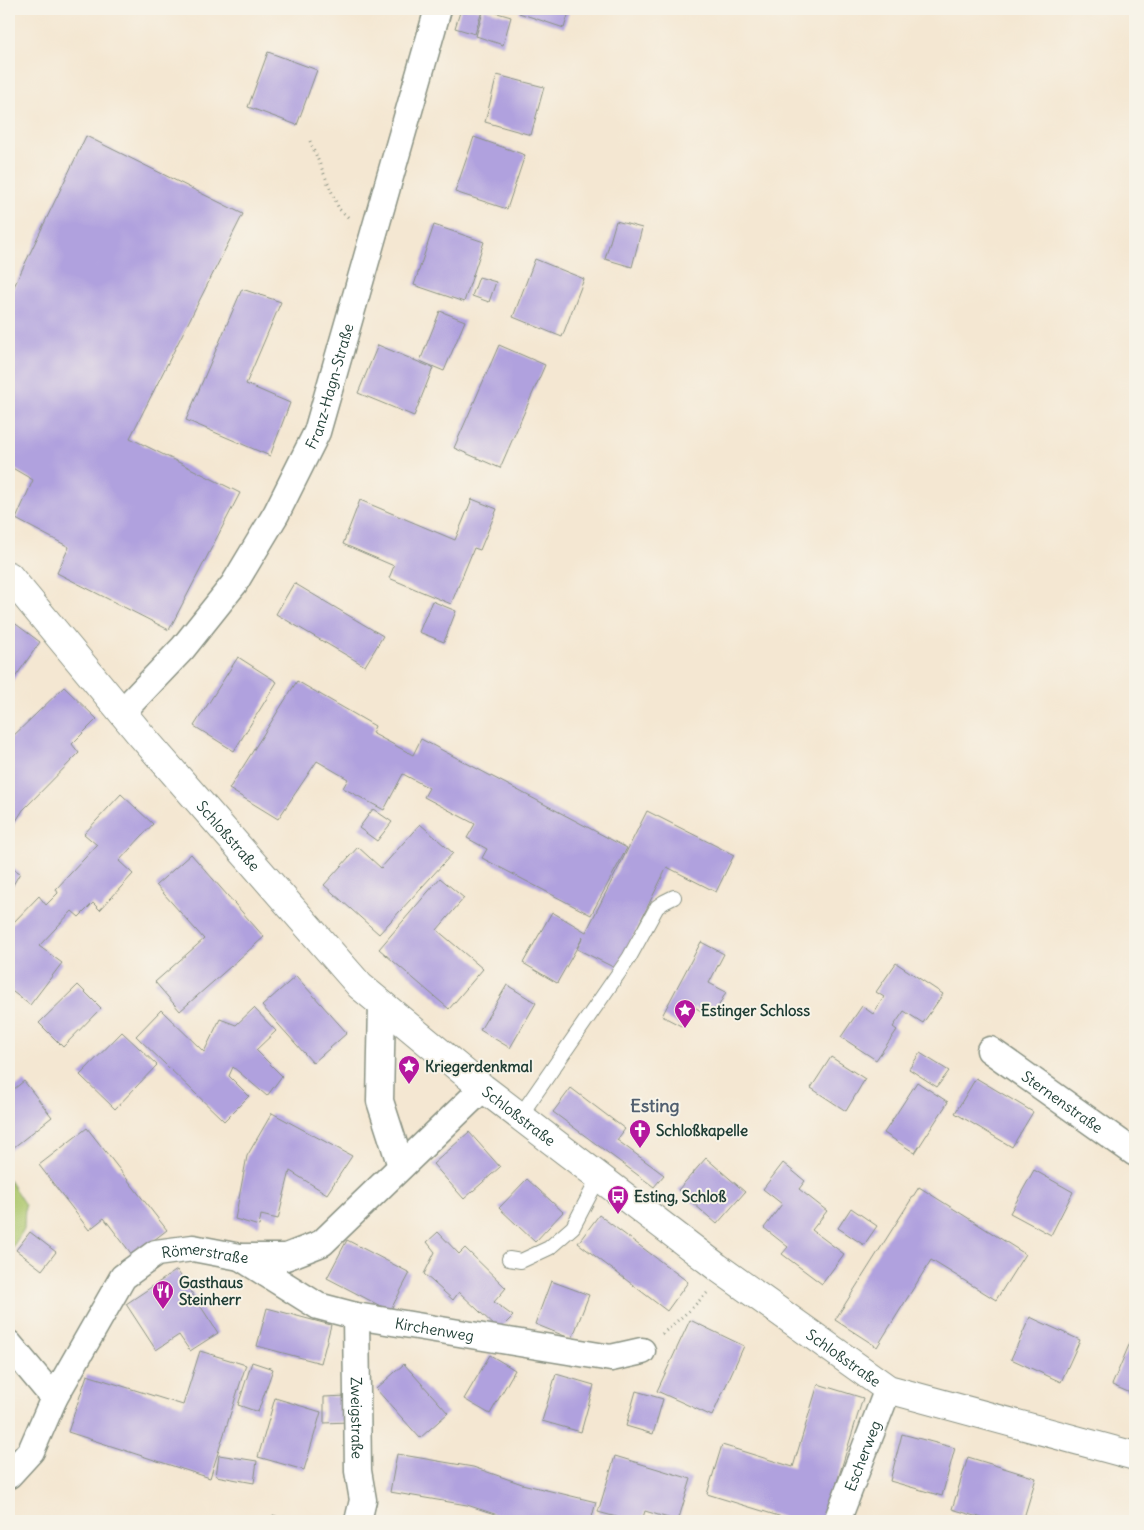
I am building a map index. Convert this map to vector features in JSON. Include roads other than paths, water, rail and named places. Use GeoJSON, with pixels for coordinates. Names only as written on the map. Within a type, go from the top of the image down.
{"type":"FeatureCollection","features":[{"type":"Feature","properties":{"kind":"street","name":"Franz-Hagn-Straße"},"geometry":{"type":"LineString","coordinates":[[122,712],[183,648],[234,584],[276,514],[317,432],[438,9]]}},
{"type":"Feature","properties":{"kind":"street","name":"Schloßstraße"},"geometry":{"type":"LineString","coordinates":[[9,576],[122,712],[360,986],[483,1088],[726,1274],[888,1389],[1135,1456]]}},
{"type":"Feature","properties":{"kind":"street"},"geometry":{"type":"LineString","coordinates":[[382,1004],[380,1101],[401,1166]]}},
{"type":"Feature","properties":{"kind":"street","name":"Sternenstraße"},"geometry":{"type":"LineString","coordinates":[[990,1050],[1135,1153]]}},
{"type":"Feature","properties":{"kind":"street","name":"Römerstraße"},"geometry":{"type":"LineString","coordinates":[[9,1475],[31,1451],[54,1398],[123,1278],[156,1253],[193,1248],[240,1257],[286,1256],[322,1243],[483,1088]]}},
{"type":"Feature","properties":{"kind":"street","name":"Kirchenweg"},"geometry":{"type":"LineString","coordinates":[[240,1257],[318,1306],[356,1316],[611,1358],[642,1351]]}},
{"type":"Feature","properties":{"kind":"street","name":"Zweigstraße"},"geometry":{"type":"LineString","coordinates":[[356,1316],[358,1471],[363,1500],[358,1521]]}},
{"type":"Feature","properties":{"kind":"street"},"geometry":{"type":"LineString","coordinates":[[9,1344],[54,1398]]}},
{"type":"Feature","properties":{"kind":"street","name":"Escherweg"},"geometry":{"type":"LineString","coordinates":[[837,1521],[888,1389]]}},
{"type":"Feature","properties":{"kind":"lane"},"geometry":{"type":"LineString","coordinates":[[520,1116],[629,958],[658,907],[674,897]]}},
{"type":"Feature","properties":{"kind":"lane"},"geometry":{"type":"LineString","coordinates":[[509,1259],[521,1261],[549,1248],[573,1227],[599,1177]]}},
{"type":"Feature","properties":{"kind":"place","name":"Estinger Schloss"},"geometry":{"type":"Point","coordinates":[685,1029]}},
{"type":"Feature","properties":{"kind":"place","name":"Kriegerdenkmal"},"geometry":{"type":"Point","coordinates":[409,1085]}},
{"type":"Feature","properties":{"kind":"place","name":"Schloßkapelle"},"geometry":{"type":"Point","coordinates":[640,1149]}},
{"type":"Feature","properties":{"kind":"place","name":"Esting, Schloß"},"geometry":{"type":"Point","coordinates":[618,1215]}},
{"type":"Feature","properties":{"kind":"place","name":"Gasthaus Steinherr"},"geometry":{"type":"Point","coordinates":[163,1310]}},
{"type":"Feature","properties":{"kind":"district","name":"Esting"},"geometry":{"type":"Point","coordinates":[655,1105]}}]}
